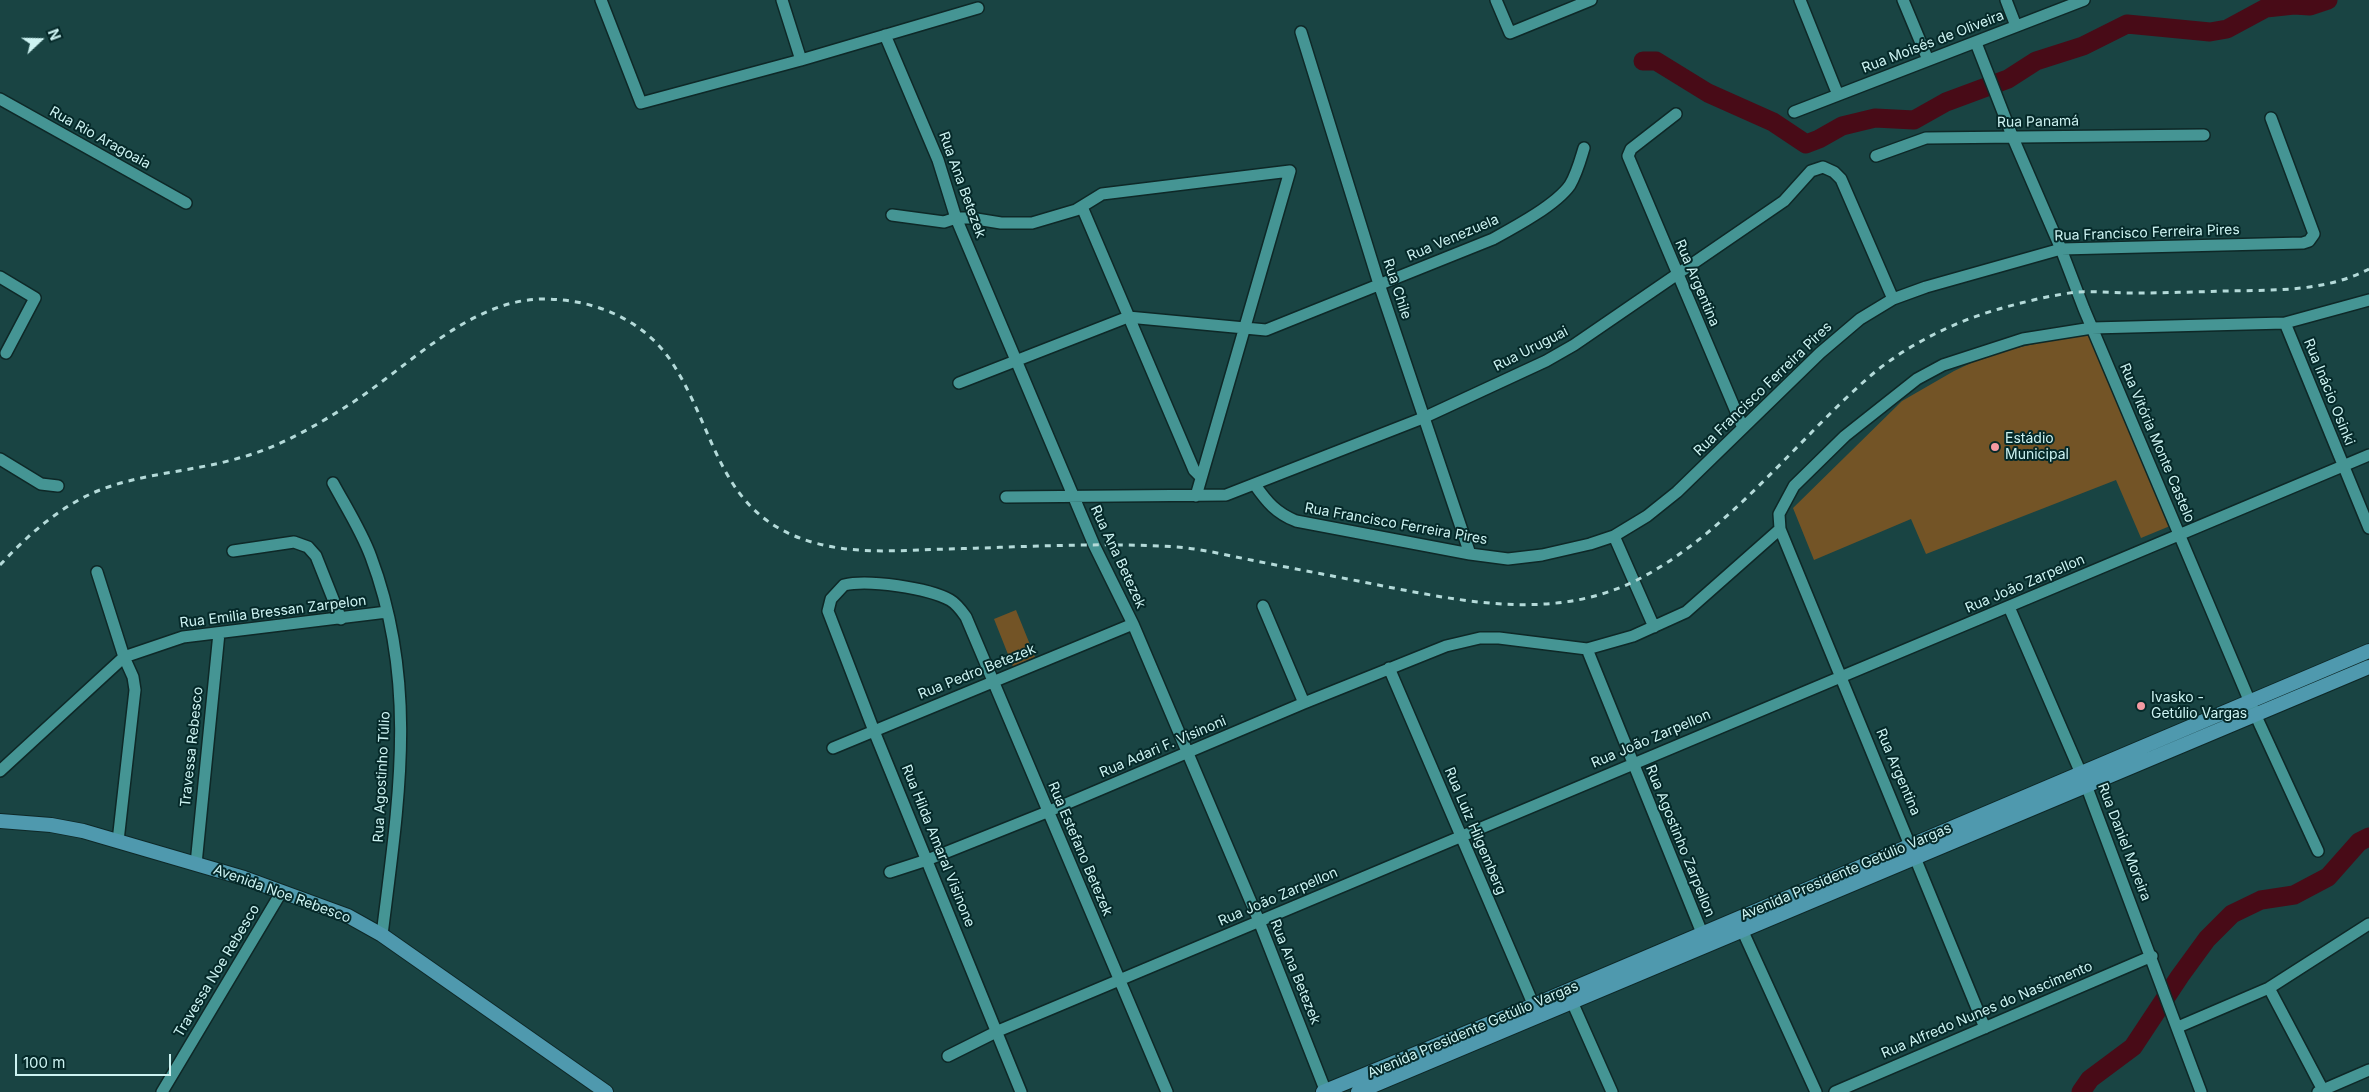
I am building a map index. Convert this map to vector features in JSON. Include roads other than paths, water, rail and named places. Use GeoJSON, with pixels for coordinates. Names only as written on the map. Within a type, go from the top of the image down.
{"type":"FeatureCollection","features":[{"type":"Feature","properties":{"kind":"main road","name":"Avenida Presidente Getúlio Vargas"},"geometry":{"type":"LineString","coordinates":[[1325,1092],[1365,1087],[1536,1011],[2252,708],[2369,652]]}},
{"type":"Feature","properties":{"kind":"main road","name":"Avenida Presidente Getúlio Vargas"},"geometry":{"type":"LineString","coordinates":[[2252,708],[2369,667]]}},
{"type":"Feature","properties":{"kind":"main road","name":"Avenida Noe Rebesco"},"geometry":{"type":"LineString","coordinates":[[0,821],[51,825],[118,841],[282,891],[348,916],[382,935],[606,1092]]}},
{"type":"Feature","properties":{"kind":"main road","name":"Avenida Presidente Getúlio Vargas"},"geometry":{"type":"LineString","coordinates":[[1570,997],[1702,934],[1740,925]]}},
{"type":"Feature","properties":{"kind":"street"},"geometry":{"type":"LineString","coordinates":[[601,0],[641,103],[801,60],[978,8]]}},
{"type":"Feature","properties":{"kind":"street"},"geometry":{"type":"LineString","coordinates":[[782,0],[801,60]]}},
{"type":"Feature","properties":{"kind":"street"},"geometry":{"type":"LineString","coordinates":[[1496,0],[1510,33],[1591,0]]}},
{"type":"Feature","properties":{"kind":"street"},"geometry":{"type":"LineString","coordinates":[[1800,0],[1838,95]]}},
{"type":"Feature","properties":{"kind":"street"},"geometry":{"type":"LineString","coordinates":[[1903,0],[1928,60]]}},
{"type":"Feature","properties":{"kind":"street"},"geometry":{"type":"LineString","coordinates":[[2006,0],[2016,26]]}},
{"type":"Feature","properties":{"kind":"street","name":"Rua Moisés de Oliveira"},"geometry":{"type":"LineString","coordinates":[[1794,112],[2084,0]]}},
{"type":"Feature","properties":{"kind":"street","name":"Rua Chile"},"geometry":{"type":"LineString","coordinates":[[1301,32],[1379,284],[1470,554]]}},
{"type":"Feature","properties":{"kind":"street","name":"Rua Ana Betezek"},"geometry":{"type":"LineString","coordinates":[[885,35],[938,160],[956,218],[1016,361],[1094,545],[1133,624],[1259,921],[1325,1092]]}},
{"type":"Feature","properties":{"kind":"street","name":"Rua Vitória Monte Castelo"},"geometry":{"type":"LineString","coordinates":[[1976,43],[2092,328],[2252,708],[2318,851]]}},
{"type":"Feature","properties":{"kind":"street","name":"Rua Rio Aragoaia"},"geometry":{"type":"LineString","coordinates":[[0,99],[186,203]]}},
{"type":"Feature","properties":{"kind":"street","name":"Rua Argentina"},"geometry":{"type":"LineString","coordinates":[[1676,114],[1631,149],[1628,156],[1676,274],[1743,428]]}},
{"type":"Feature","properties":{"kind":"street","name":"Rua Francisco Ferreira Pires"},"geometry":{"type":"LineString","coordinates":[[1255,485],[1269,505],[1280,514],[1296,521],[1470,554],[1508,559],[1542,555],[1614,536],[1646,516],[1677,492],[1820,353],[1860,319],[1893,299],[1926,287],[2061,249],[2303,243],[2309,241],[2314,234],[2271,118]]}},
{"type":"Feature","properties":{"kind":"street","name":"Rua Panamá"},"geometry":{"type":"LineString","coordinates":[[1876,156],[1926,138],[2204,135]]}},
{"type":"Feature","properties":{"kind":"street","name":"Rua Venezuela"},"geometry":{"type":"LineString","coordinates":[[1128,317],[1244,326],[1266,330],[1493,239],[1529,220],[1569,186],[1578,169],[1584,148]]}},
{"type":"Feature","properties":{"kind":"street","name":"Rua Uruguai"},"geometry":{"type":"LineString","coordinates":[[1006,497],[1226,495],[1423,418],[1574,345],[1784,201],[1811,171],[1823,167],[1834,172],[1841,179],[1893,299]]}},
{"type":"Feature","properties":{"kind":"street"},"geometry":{"type":"LineString","coordinates":[[892,215],[944,222],[956,218],[970,218],[1001,223],[1032,223],[1062,216],[1082,207],[1102,194],[1290,171],[1196,496]]}},
{"type":"Feature","properties":{"kind":"street"},"geometry":{"type":"LineString","coordinates":[[1082,207],[1194,470],[1201,477]]}},
{"type":"Feature","properties":{"kind":"street"},"geometry":{"type":"LineString","coordinates":[[0,277],[35,298],[6,353]]}},
{"type":"Feature","properties":{"kind":"street"},"geometry":{"type":"LineString","coordinates":[[1780,528],[1779,514],[1794,486],[1845,436],[1917,379],[1943,365],[1984,350],[2023,339],[2092,328],[2285,322],[2369,300]]}},
{"type":"Feature","properties":{"kind":"street"},"geometry":{"type":"LineString","coordinates":[[959,383],[1128,317]]}},
{"type":"Feature","properties":{"kind":"street","name":"Rua Inácio Osinki"},"geometry":{"type":"LineString","coordinates":[[2285,322],[2342,467],[2369,528]]}},
{"type":"Feature","properties":{"kind":"street","name":"Rua João Zarpellon"},"geometry":{"type":"LineString","coordinates":[[948,1056],[998,1031],[2369,455]]}},
{"type":"Feature","properties":{"kind":"street"},"geometry":{"type":"LineString","coordinates":[[0,460],[41,484],[58,486]]}},
{"type":"Feature","properties":{"kind":"street","name":"Rua Agostinho Túlio"},"geometry":{"type":"LineString","coordinates":[[333,483],[370,554],[387,612],[400,681],[402,741],[396,827],[382,935]]}},
{"type":"Feature","properties":{"kind":"street","name":"Rua Argentina"},"geometry":{"type":"LineString","coordinates":[[1780,528],[1985,1028]]}},
{"type":"Feature","properties":{"kind":"street","name":"Rua Adari F. Visinoni"},"geometry":{"type":"LineString","coordinates":[[890,872],[927,860],[1047,812],[1304,702],[1446,646],[1480,638],[1499,638],[1587,649],[1610,644],[1654,627],[1686,612],[1780,528]]}},
{"type":"Feature","properties":{"kind":"street"},"geometry":{"type":"LineString","coordinates":[[1614,536],[1654,627]]}},
{"type":"Feature","properties":{"kind":"street"},"geometry":{"type":"LineString","coordinates":[[233,551],[294,542],[308,547],[316,556],[341,619]]}},
{"type":"Feature","properties":{"kind":"street"},"geometry":{"type":"LineString","coordinates":[[97,572],[124,657],[133,677],[135,690],[118,841]]}},
{"type":"Feature","properties":{"kind":"street","name":"Rua Estefano Betezek"},"geometry":{"type":"LineString","coordinates":[[828,611],[831,599],[844,585],[866,582],[935,594],[951,601],[966,617],[1167,1092]]}},
{"type":"Feature","properties":{"kind":"street"},"geometry":{"type":"LineString","coordinates":[[1264,606],[1304,702]]}},
{"type":"Feature","properties":{"kind":"street","name":"Rua Daniel Moreira"},"geometry":{"type":"LineString","coordinates":[[2009,607],[2084,779],[2152,956],[2201,1092]]}},
{"type":"Feature","properties":{"kind":"street","name":"Rua Hilda Amaral Visinone"},"geometry":{"type":"LineString","coordinates":[[828,611],[874,731],[1022,1092]]}},
{"type":"Feature","properties":{"kind":"street","name":"Rua Emilia Bressan Zarpelon"},"geometry":{"type":"LineString","coordinates":[[0,771],[124,657],[183,637],[387,612]]}},
{"type":"Feature","properties":{"kind":"street","name":"Rua Pedro Betezek"},"geometry":{"type":"LineString","coordinates":[[833,748],[1133,624]]}},
{"type":"Feature","properties":{"kind":"street","name":"Travessa Rebesco"},"geometry":{"type":"LineString","coordinates":[[196,864],[219,633]]}},
{"type":"Feature","properties":{"kind":"street","name":"Rua Agostinho Zarpellon"},"geometry":{"type":"LineString","coordinates":[[1587,649],[1702,934]]}},
{"type":"Feature","properties":{"kind":"street","name":"Rua Luiz Hilgemberg"},"geometry":{"type":"LineString","coordinates":[[1389,668],[1536,1011]]}},
{"type":"Feature","properties":{"kind":"street","name":"Travessa Noe Rebesco"},"geometry":{"type":"LineString","coordinates":[[162,1092],[282,891]]}},
{"type":"Feature","properties":{"kind":"street"},"geometry":{"type":"LineString","coordinates":[[2178,1027],[2269,988],[2369,924]]}},
{"type":"Feature","properties":{"kind":"street"},"geometry":{"type":"LineString","coordinates":[[1740,925],[1816,1092]]}},
{"type":"Feature","properties":{"kind":"street","name":"Rua Alfredo Nunes do Nascimento"},"geometry":{"type":"LineString","coordinates":[[1835,1092],[2152,956]]}},
{"type":"Feature","properties":{"kind":"street"},"geometry":{"type":"LineString","coordinates":[[2269,988],[2321,1091],[2369,1070]]}},
{"type":"Feature","properties":{"kind":"street"},"geometry":{"type":"LineString","coordinates":[[1570,997],[1612,1092]]}},
{"type":"Feature","properties":{"kind":"waterway"},"geometry":{"type":"LineString","coordinates":[[1643,61],[1656,61],[1708,93],[1773,122],[1806,144],[1842,126],[1875,118],[1914,120],[1946,102],[2008,79],[2036,61],[2083,46],[2127,24],[2210,32],[2227,29],[2266,8],[2294,5],[2310,6],[2328,0]]}},
{"type":"Feature","properties":{"kind":"waterway"},"geometry":{"type":"LineString","coordinates":[[2081,1092],[2090,1079],[2133,1047],[2207,939],[2232,914],[2261,900],[2294,895],[2328,877],[2359,842],[2369,837]]}},
{"type":"Feature","properties":{"kind":"railway"},"geometry":{"type":"LineString","coordinates":[[0,565],[56,514],[95,492],[130,481],[221,463],[253,454],[281,443],[347,406],[440,338],[465,323],[490,310],[517,302],[544,299],[581,303],[615,314],[631,323],[660,346],[687,388],[711,443],[739,492],[758,513],[783,530],[815,543],[848,549],[882,551],[1092,545],[1177,547],[1207,551],[1451,598],[1482,602],[1545,604],[1576,600],[1607,592],[1637,580],[1670,561],[1730,513],[1869,377],[1914,345],[1964,321],[2018,304],[2077,292],[2166,293],[2299,288],[2335,282],[2369,269]]}},
{"type":"Feature","properties":{"kind":"place","name":"Estádio Municipal"},"geometry":{"type":"Point","coordinates":[1995,447]}},
{"type":"Feature","properties":{"kind":"place","name":"Ivasko - Getúlio Vargas"},"geometry":{"type":"Point","coordinates":[2141,706]}}]}
